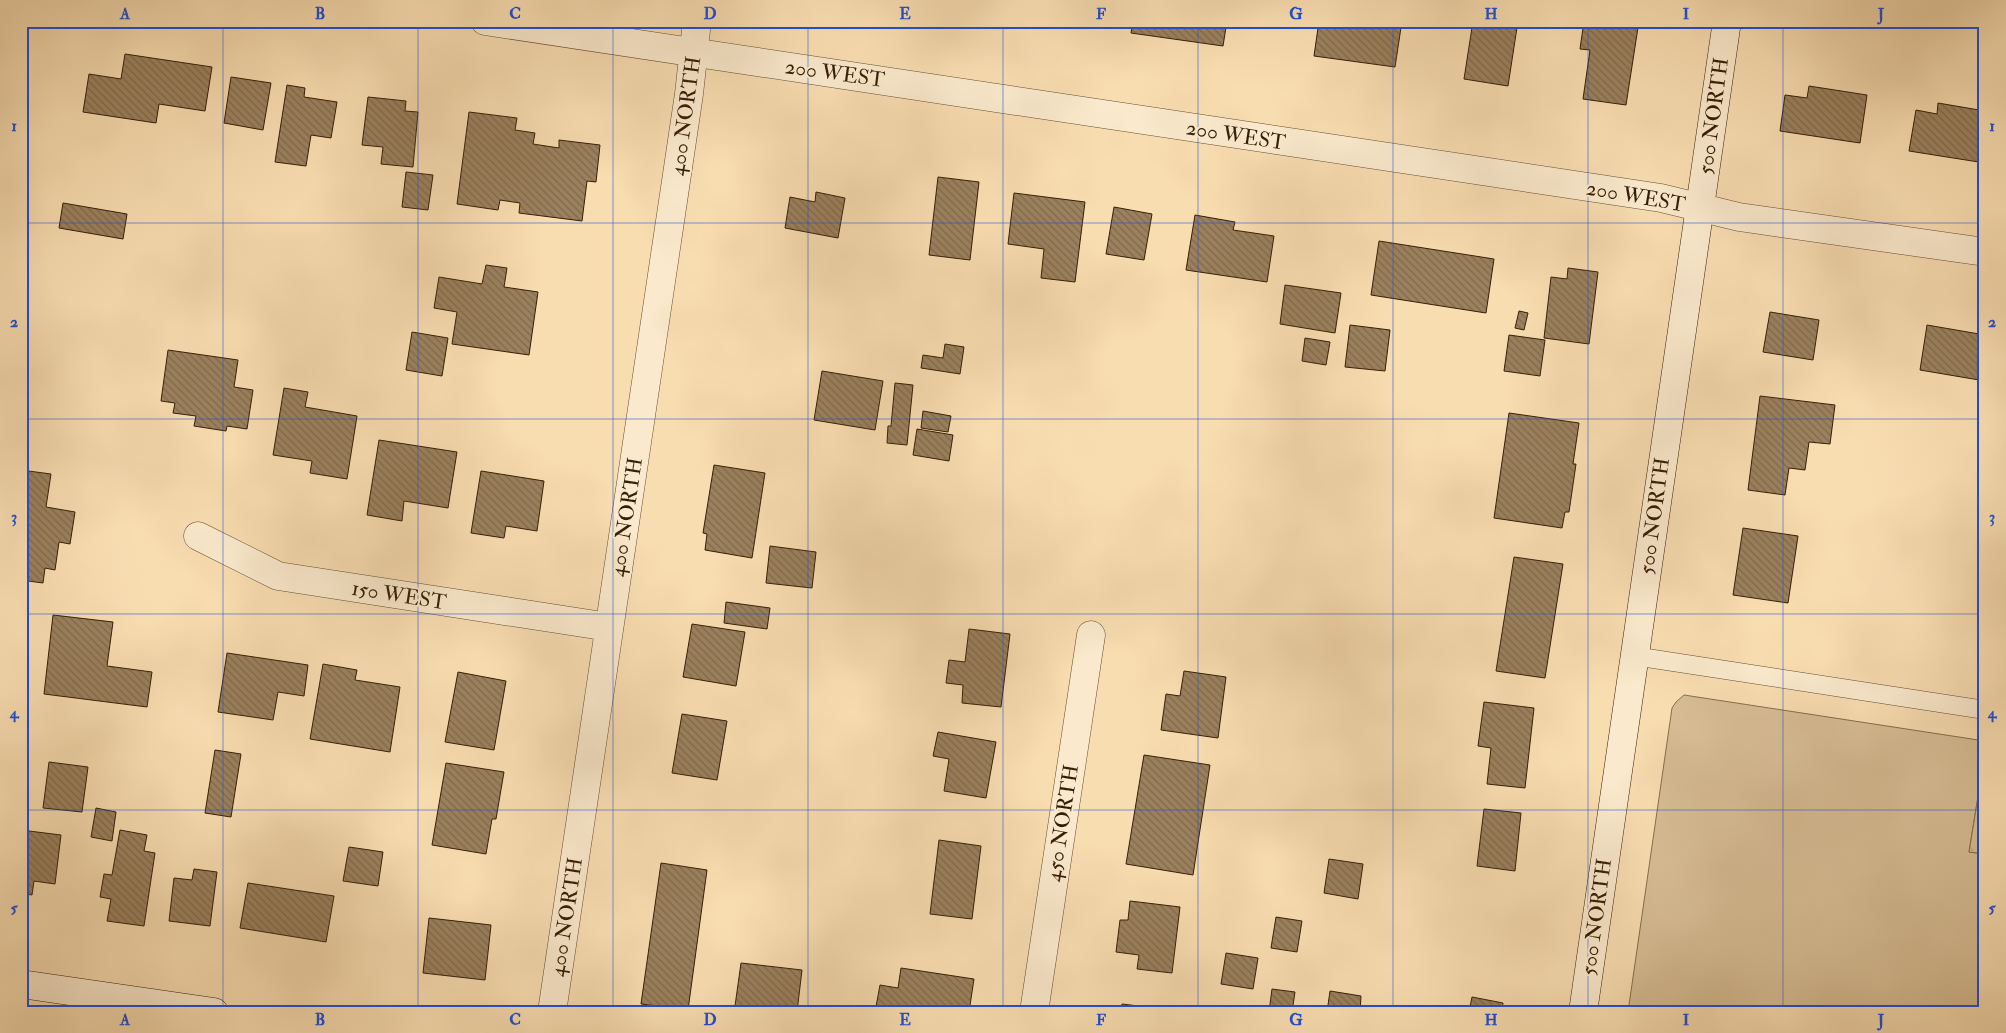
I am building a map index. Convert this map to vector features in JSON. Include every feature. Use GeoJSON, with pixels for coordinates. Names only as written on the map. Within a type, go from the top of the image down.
{"type":"FeatureCollection","features":[{"type":"Feature","properties":{"kind":"street","name":"200 WEST"},"geometry":{"type":"LineString","coordinates":[[485,21],[1661,198],[1739,216],[1985,252]]}},
{"type":"Feature","properties":{"kind":"street","name":"400 NORTH"},"geometry":{"type":"LineString","coordinates":[[552,1012],[694,52],[697,21]]}},
{"type":"Feature","properties":{"kind":"street","name":"500 NORTH"},"geometry":{"type":"LineString","coordinates":[[1583,1012],[1727,21]]}},
{"type":"Feature","properties":{"kind":"street","name":"150 WEST"},"geometry":{"type":"LineString","coordinates":[[198,536],[278,576],[609,627]]}},
{"type":"Feature","properties":{"kind":"street","name":"450 NORTH"},"geometry":{"type":"LineString","coordinates":[[1034,1012],[1091,635]]}},
{"type":"Feature","properties":{"kind":"street"},"geometry":{"type":"LineString","coordinates":[[21,984],[214,1012]]}},
{"type":"Feature","properties":{"kind":"lane"},"geometry":{"type":"LineString","coordinates":[[1634,656],[1985,710]]}},
{"type":"Feature","properties":{"kind":"green space"},"geometry":{"type":"Polygon","coordinates":[[[1684,695],[1985,741],[1985,754],[1969,852],[1985,854],[1985,1012],[1628,1012],[1672,708],[1684,695]]]}},
{"type":"Feature","properties":{"kind":"green space"},"geometry":{"type":"Polygon","coordinates":[[[1985,754],[1985,854],[1969,852],[1985,754]]]}},
{"type":"Feature","properties":{"kind":"building"},"geometry":{"type":"Polygon","coordinates":[[[1133,21],[1227,21],[1223,46],[1131,33],[1133,21]]]}},
{"type":"Feature","properties":{"kind":"building"},"geometry":{"type":"Polygon","coordinates":[[[1319,21],[1402,21],[1395,67],[1314,56],[1319,21]]]}},
{"type":"Feature","properties":{"kind":"building"},"geometry":{"type":"Polygon","coordinates":[[[1473,21],[1518,21],[1508,86],[1464,79],[1473,21]]]}},
{"type":"Feature","properties":{"kind":"building"},"geometry":{"type":"Polygon","coordinates":[[[1584,21],[1639,21],[1626,105],[1583,99],[1590,50],[1580,49],[1584,21]]]}},
{"type":"Feature","properties":{"kind":"building"},"geometry":{"type":"Polygon","coordinates":[[[125,54],[212,67],[205,111],[159,104],[156,123],[83,112],[89,74],[121,79],[125,54]]]}},
{"type":"Feature","properties":{"kind":"building"},"geometry":{"type":"Polygon","coordinates":[[[231,77],[271,83],[263,130],[224,123],[231,77]]]}},
{"type":"Feature","properties":{"kind":"building"},"geometry":{"type":"Polygon","coordinates":[[[287,85],[305,88],[304,97],[337,102],[331,138],[311,135],[306,166],[275,162],[287,85]]]}},
{"type":"Feature","properties":{"kind":"building"},"geometry":{"type":"Polygon","coordinates":[[[1809,86],[1867,95],[1860,143],[1780,131],[1785,95],[1807,98],[1809,86]]]}},
{"type":"Feature","properties":{"kind":"building"},"geometry":{"type":"Polygon","coordinates":[[[368,97],[406,101],[405,111],[418,112],[413,167],[381,164],[383,147],[362,145],[368,97]]]}},
{"type":"Feature","properties":{"kind":"building"},"geometry":{"type":"Polygon","coordinates":[[[1938,103],[1985,111],[1985,163],[1909,151],[1916,110],[1937,114],[1938,103]]]}},
{"type":"Feature","properties":{"kind":"building"},"geometry":{"type":"Polygon","coordinates":[[[469,112],[517,118],[515,130],[535,133],[533,144],[559,148],[559,140],[600,145],[596,182],[587,181],[582,221],[519,213],[520,203],[500,200],[498,210],[457,204],[469,112]]]}},
{"type":"Feature","properties":{"kind":"building"},"geometry":{"type":"Polygon","coordinates":[[[406,172],[433,175],[428,210],[402,207],[406,172]]]}},
{"type":"Feature","properties":{"kind":"building"},"geometry":{"type":"Polygon","coordinates":[[[938,177],[979,182],[970,260],[929,255],[938,177]]]}},
{"type":"Feature","properties":{"kind":"building"},"geometry":{"type":"Polygon","coordinates":[[[816,192],[845,198],[838,238],[785,228],[790,197],[815,202],[816,192]]]}},
{"type":"Feature","properties":{"kind":"building"},"geometry":{"type":"Polygon","coordinates":[[[1014,193],[1085,202],[1075,282],[1041,278],[1044,249],[1008,244],[1014,193]]]}},
{"type":"Feature","properties":{"kind":"building"},"geometry":{"type":"Polygon","coordinates":[[[63,203],[127,214],[123,239],[59,228],[63,203]]]}},
{"type":"Feature","properties":{"kind":"building"},"geometry":{"type":"Polygon","coordinates":[[[1114,207],[1152,214],[1144,260],[1106,254],[1114,207]]]}},
{"type":"Feature","properties":{"kind":"building"},"geometry":{"type":"Polygon","coordinates":[[[1195,215],[1235,222],[1233,230],[1274,236],[1267,282],[1186,270],[1195,215]]]}},
{"type":"Feature","properties":{"kind":"building"},"geometry":{"type":"Polygon","coordinates":[[[1379,241],[1494,259],[1486,313],[1371,295],[1379,241]]]}},
{"type":"Feature","properties":{"kind":"building"},"geometry":{"type":"Polygon","coordinates":[[[486,265],[507,268],[504,287],[538,292],[529,355],[452,344],[457,312],[434,308],[439,277],[482,284],[486,265]]]}},
{"type":"Feature","properties":{"kind":"building"},"geometry":{"type":"Polygon","coordinates":[[[1568,268],[1598,272],[1589,344],[1544,338],[1551,277],[1567,279],[1568,268]]]}},
{"type":"Feature","properties":{"kind":"building"},"geometry":{"type":"Polygon","coordinates":[[[1285,285],[1341,293],[1335,333],[1280,324],[1285,285]]]}},
{"type":"Feature","properties":{"kind":"building"},"geometry":{"type":"Polygon","coordinates":[[[1519,311],[1528,313],[1524,330],[1515,328],[1519,311]]]}},
{"type":"Feature","properties":{"kind":"building"},"geometry":{"type":"Polygon","coordinates":[[[1770,312],[1819,320],[1813,360],[1763,352],[1770,312]]]}},
{"type":"Feature","properties":{"kind":"building"},"geometry":{"type":"Polygon","coordinates":[[[1350,325],[1390,330],[1385,371],[1345,367],[1350,325]]]}},
{"type":"Feature","properties":{"kind":"building"},"geometry":{"type":"Polygon","coordinates":[[[1927,325],[1985,335],[1985,381],[1920,370],[1927,325]]]}},
{"type":"Feature","properties":{"kind":"building"},"geometry":{"type":"Polygon","coordinates":[[[412,332],[448,338],[442,376],[406,370],[412,332]]]}},
{"type":"Feature","properties":{"kind":"building"},"geometry":{"type":"Polygon","coordinates":[[[1509,335],[1545,340],[1540,376],[1504,371],[1509,335]]]}},
{"type":"Feature","properties":{"kind":"building"},"geometry":{"type":"Polygon","coordinates":[[[1305,338],[1330,342],[1326,365],[1302,361],[1305,338]]]}},
{"type":"Feature","properties":{"kind":"building"},"geometry":{"type":"Polygon","coordinates":[[[945,344],[964,347],[960,374],[921,368],[923,355],[943,358],[945,344]]]}},
{"type":"Feature","properties":{"kind":"building"},"geometry":{"type":"Polygon","coordinates":[[[168,350],[238,360],[234,387],[253,390],[247,429],[227,426],[226,431],[194,426],[196,416],[173,413],[175,403],[161,401],[168,350]]]}},
{"type":"Feature","properties":{"kind":"building"},"geometry":{"type":"Polygon","coordinates":[[[822,371],[883,381],[875,430],[814,420],[822,371]]]}},
{"type":"Feature","properties":{"kind":"building"},"geometry":{"type":"Polygon","coordinates":[[[895,383],[913,385],[907,445],[887,443],[888,426],[891,426],[895,383]]]}},
{"type":"Feature","properties":{"kind":"building"},"geometry":{"type":"Polygon","coordinates":[[[284,388],[308,392],[305,407],[357,416],[347,479],[310,473],[312,461],[273,455],[284,388]]]}},
{"type":"Feature","properties":{"kind":"building"},"geometry":{"type":"Polygon","coordinates":[[[1760,396],[1835,405],[1830,444],[1809,442],[1805,470],[1789,468],[1785,495],[1748,490],[1760,396]]]}},
{"type":"Feature","properties":{"kind":"building"},"geometry":{"type":"Polygon","coordinates":[[[923,411],[951,416],[948,432],[921,428],[923,411]]]}},
{"type":"Feature","properties":{"kind":"building"},"geometry":{"type":"Polygon","coordinates":[[[1509,413],[1579,423],[1573,464],[1576,464],[1569,512],[1565,512],[1562,528],[1494,518],[1509,413]]]}},
{"type":"Feature","properties":{"kind":"building"},"geometry":{"type":"Polygon","coordinates":[[[917,429],[953,435],[949,461],[913,455],[917,429]]]}},
{"type":"Feature","properties":{"kind":"building"},"geometry":{"type":"Polygon","coordinates":[[[379,440],[457,452],[448,508],[404,501],[402,521],[367,515],[379,440]]]}},
{"type":"Feature","properties":{"kind":"building"},"geometry":{"type":"Polygon","coordinates":[[[714,465],[765,473],[752,558],[705,550],[707,534],[703,533],[714,465]]]}},
{"type":"Feature","properties":{"kind":"building"},"geometry":{"type":"Polygon","coordinates":[[[21,470],[51,474],[46,507],[75,512],[70,544],[59,542],[55,570],[45,568],[43,583],[21,580],[21,470]]]}},
{"type":"Feature","properties":{"kind":"building"},"geometry":{"type":"Polygon","coordinates":[[[481,471],[544,481],[537,531],[506,526],[504,538],[471,533],[481,471]]]}},
{"type":"Feature","properties":{"kind":"building"},"geometry":{"type":"Polygon","coordinates":[[[1743,528],[1798,536],[1788,603],[1733,595],[1743,528]]]}},
{"type":"Feature","properties":{"kind":"building"},"geometry":{"type":"Polygon","coordinates":[[[770,546],[816,552],[812,588],[766,583],[770,546]]]}},
{"type":"Feature","properties":{"kind":"building"},"geometry":{"type":"Polygon","coordinates":[[[1514,557],[1563,564],[1545,678],[1496,671],[1514,557]]]}},
{"type":"Feature","properties":{"kind":"building"},"geometry":{"type":"Polygon","coordinates":[[[726,602],[770,608],[767,629],[724,623],[726,602]]]}},
{"type":"Feature","properties":{"kind":"building"},"geometry":{"type":"Polygon","coordinates":[[[53,615],[113,622],[107,666],[152,672],[147,707],[44,694],[53,615]]]}},
{"type":"Feature","properties":{"kind":"building"},"geometry":{"type":"Polygon","coordinates":[[[692,624],[745,632],[736,686],[683,677],[692,624]]]}},
{"type":"Feature","properties":{"kind":"building"},"geometry":{"type":"Polygon","coordinates":[[[969,629],[1010,634],[1001,707],[962,703],[963,685],[946,683],[949,660],[965,662],[969,629]]]}},
{"type":"Feature","properties":{"kind":"building"},"geometry":{"type":"Polygon","coordinates":[[[227,653],[308,665],[304,696],[278,692],[273,720],[218,712],[227,653]]]}},
{"type":"Feature","properties":{"kind":"building"},"geometry":{"type":"Polygon","coordinates":[[[323,664],[357,670],[355,680],[400,687],[390,752],[310,739],[323,664]]]}},
{"type":"Feature","properties":{"kind":"building"},"geometry":{"type":"Polygon","coordinates":[[[1184,671],[1226,677],[1218,738],[1161,730],[1166,694],[1180,696],[1184,671]]]}},
{"type":"Feature","properties":{"kind":"building"},"geometry":{"type":"Polygon","coordinates":[[[458,672],[506,681],[494,750],[445,742],[458,672]]]}},
{"type":"Feature","properties":{"kind":"building"},"geometry":{"type":"Polygon","coordinates":[[[1484,702],[1534,708],[1525,788],[1487,784],[1491,748],[1478,746],[1484,702]]]}},
{"type":"Feature","properties":{"kind":"building"},"geometry":{"type":"Polygon","coordinates":[[[682,714],[727,721],[717,780],[672,773],[682,714]]]}},
{"type":"Feature","properties":{"kind":"building"},"geometry":{"type":"Polygon","coordinates":[[[938,732],[996,742],[986,798],[944,791],[949,759],[933,756],[938,732]]]}},
{"type":"Feature","properties":{"kind":"building"},"geometry":{"type":"Polygon","coordinates":[[[215,750],[241,754],[231,817],[205,813],[215,750]]]}},
{"type":"Feature","properties":{"kind":"building"},"geometry":{"type":"Polygon","coordinates":[[[1144,755],[1210,765],[1193,875],[1126,864],[1144,755]]]}},
{"type":"Feature","properties":{"kind":"building"},"geometry":{"type":"Polygon","coordinates":[[[49,762],[88,767],[82,812],[43,808],[49,762]]]}},
{"type":"Feature","properties":{"kind":"building"},"geometry":{"type":"Polygon","coordinates":[[[446,763],[504,772],[496,819],[492,819],[486,854],[432,845],[446,763]]]}},
{"type":"Feature","properties":{"kind":"building"},"geometry":{"type":"Polygon","coordinates":[[[96,808],[116,812],[112,841],[91,837],[96,808]]]}},
{"type":"Feature","properties":{"kind":"building"},"geometry":{"type":"Polygon","coordinates":[[[1484,809],[1521,813],[1515,871],[1477,866],[1484,809]]]}},
{"type":"Feature","properties":{"kind":"building"},"geometry":{"type":"Polygon","coordinates":[[[21,830],[61,835],[55,884],[34,881],[32,895],[21,893],[21,830]]]}},
{"type":"Feature","properties":{"kind":"building"},"geometry":{"type":"Polygon","coordinates":[[[120,830],[147,835],[144,851],[155,853],[144,926],[107,921],[111,899],[100,897],[104,874],[112,875],[120,830]]]}},
{"type":"Feature","properties":{"kind":"building"},"geometry":{"type":"Polygon","coordinates":[[[939,840],[981,846],[972,919],[930,914],[939,840]]]}},
{"type":"Feature","properties":{"kind":"building"},"geometry":{"type":"Polygon","coordinates":[[[349,847],[383,852],[378,886],[343,881],[349,847]]]}},
{"type":"Feature","properties":{"kind":"building"},"geometry":{"type":"Polygon","coordinates":[[[1329,859],[1363,864],[1358,899],[1324,893],[1329,859]]]}},
{"type":"Feature","properties":{"kind":"building"},"geometry":{"type":"Polygon","coordinates":[[[661,863],[707,870],[688,1010],[641,1004],[661,863]]]}},
{"type":"Feature","properties":{"kind":"building"},"geometry":{"type":"Polygon","coordinates":[[[194,869],[217,872],[210,926],[169,921],[174,878],[192,880],[194,869]]]}},
{"type":"Feature","properties":{"kind":"building"},"geometry":{"type":"Polygon","coordinates":[[[248,883],[334,896],[326,942],[240,928],[248,883]]]}},
{"type":"Feature","properties":{"kind":"building"},"geometry":{"type":"Polygon","coordinates":[[[1130,901],[1180,907],[1172,973],[1137,969],[1139,955],[1116,952],[1120,920],[1128,920],[1130,901]]]}},
{"type":"Feature","properties":{"kind":"building"},"geometry":{"type":"Polygon","coordinates":[[[1276,917],[1302,921],[1297,952],[1271,948],[1276,917]]]}},
{"type":"Feature","properties":{"kind":"building"},"geometry":{"type":"Polygon","coordinates":[[[429,918],[491,925],[485,980],[423,973],[429,918]]]}},
{"type":"Feature","properties":{"kind":"building"},"geometry":{"type":"Polygon","coordinates":[[[1226,953],[1258,958],[1253,989],[1221,984],[1226,953]]]}},
{"type":"Feature","properties":{"kind":"building"},"geometry":{"type":"Polygon","coordinates":[[[741,963],[802,970],[797,1012],[735,1006],[741,963]]]}},
{"type":"Feature","properties":{"kind":"building"},"geometry":{"type":"Polygon","coordinates":[[[901,968],[974,979],[969,1012],[875,1012],[880,985],[898,988],[901,968]]]}},
{"type":"Feature","properties":{"kind":"building"},"geometry":{"type":"Polygon","coordinates":[[[1272,989],[1295,992],[1292,1012],[1269,1012],[1272,989]]]}},
{"type":"Feature","properties":{"kind":"building"},"geometry":{"type":"Polygon","coordinates":[[[1330,991],[1361,996],[1360,1012],[1327,1012],[1330,991]]]}},
{"type":"Feature","properties":{"kind":"building"},"geometry":{"type":"Polygon","coordinates":[[[1472,997],[1503,1003],[1502,1012],[1469,1012],[1472,997]]]}},
{"type":"Feature","properties":{"kind":"building"},"geometry":{"type":"Polygon","coordinates":[[[1122,1004],[1172,1010],[1172,1012],[1121,1012],[1122,1004]]]}}]}
